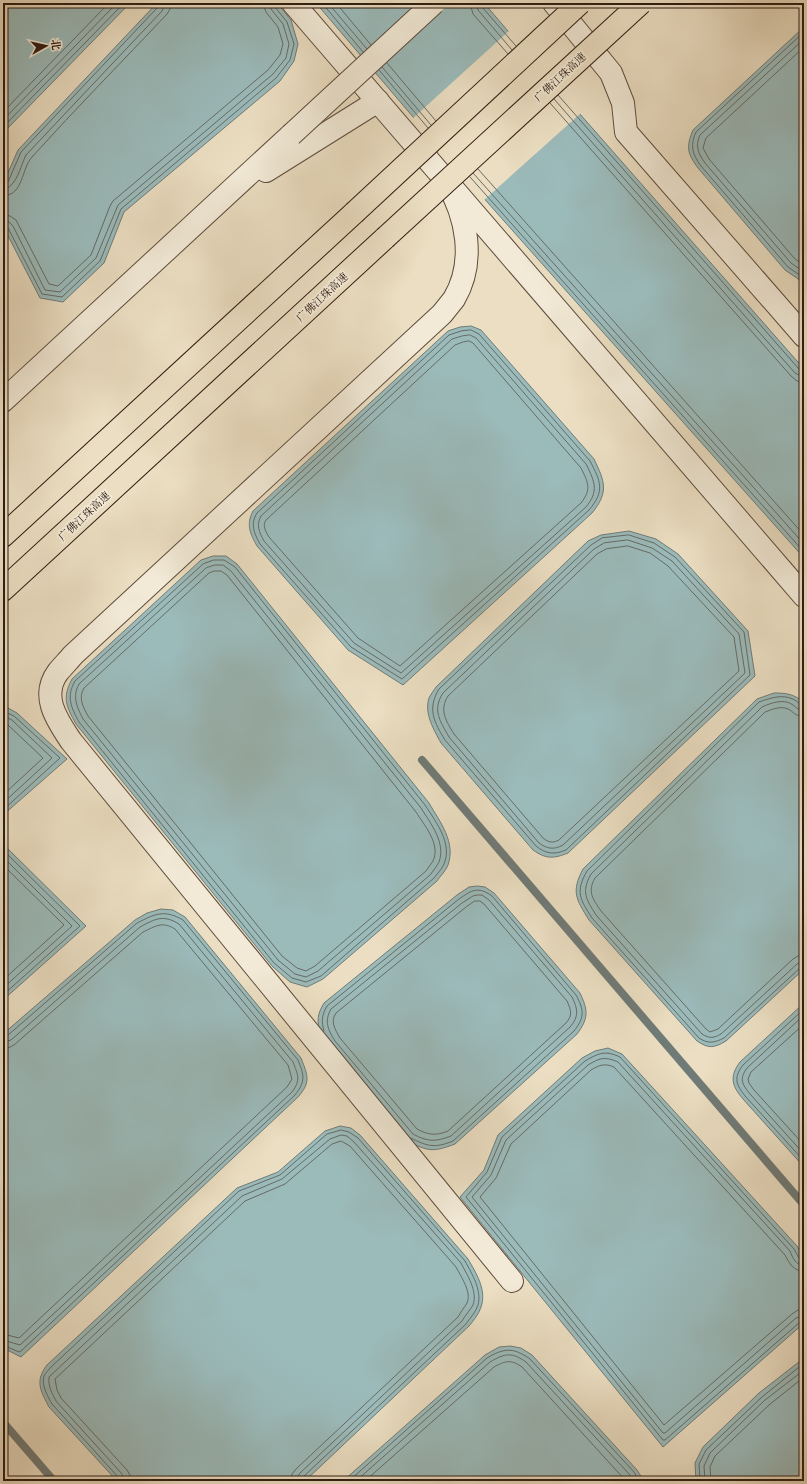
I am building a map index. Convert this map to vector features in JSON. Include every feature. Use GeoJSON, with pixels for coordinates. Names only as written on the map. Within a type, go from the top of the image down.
{"type":"FeatureCollection","features":[{"type":"Feature","properties":{"kind":"highway"},"geometry":{"type":"LineString","coordinates":[[3,536],[580,3]]}},
{"type":"Feature","properties":{"kind":"highway","name":"广佛江珠高速"},"geometry":{"type":"LineString","coordinates":[[3,590],[641,3]]}},
{"type":"Feature","properties":{"kind":"street"},"geometry":{"type":"LineString","coordinates":[[293,3],[804,596]]}},
{"type":"Feature","properties":{"kind":"street"},"geometry":{"type":"LineString","coordinates":[[3,401],[434,3]]}},
{"type":"Feature","properties":{"kind":"street"},"geometry":{"type":"LineString","coordinates":[[554,3],[610,73],[623,103],[626,132],[804,336]]}},
{"type":"Feature","properties":{"kind":"street"},"geometry":{"type":"LineString","coordinates":[[221,200],[378,101]]}},
{"type":"Feature","properties":{"kind":"street"},"geometry":{"type":"LineString","coordinates":[[446,181],[456,198],[463,216],[467,257],[462,279],[454,298],[442,314],[73,655],[57,673],[52,684],[50,697],[52,710],[57,721],[71,741],[512,1282]]}},
{"type":"Feature","properties":{"kind":"water"},"geometry":{"type":"Polygon","coordinates":[[[3,3],[130,3],[3,133],[3,3]]]}},
{"type":"Feature","properties":{"kind":"water"},"geometry":{"type":"Polygon","coordinates":[[[157,3],[277,3],[291,20],[298,44],[294,61],[280,81],[124,212],[104,263],[63,302],[40,298],[3,226],[3,184],[18,150],[157,3]]]}},
{"type":"Feature","properties":{"kind":"water"},"geometry":{"type":"Polygon","coordinates":[[[316,3],[484,3],[804,369],[804,558],[448,158],[316,3]]]}},
{"type":"Feature","properties":{"kind":"water"},"geometry":{"type":"Polygon","coordinates":[[[804,27],[804,283],[785,270],[698,168],[690,154],[689,141],[693,130],[804,27]]]}},
{"type":"Feature","properties":{"kind":"water"},"geometry":{"type":"Polygon","coordinates":[[[471,326],[481,330],[594,459],[603,481],[603,493],[592,513],[403,685],[348,650],[257,546],[252,537],[249,525],[253,511],[448,331],[460,327],[471,326]]]}},
{"type":"Feature","properties":{"kind":"water"},"geometry":{"type":"Polygon","coordinates":[[[629,531],[656,539],[678,554],[748,631],[755,676],[568,853],[554,857],[542,855],[533,850],[441,743],[429,716],[429,698],[436,687],[588,541],[601,535],[629,531]]]}},
{"type":"Feature","properties":{"kind":"water"},"geometry":{"type":"Polygon","coordinates":[[[213,556],[226,556],[237,564],[429,803],[446,832],[450,848],[448,865],[437,881],[323,979],[307,987],[290,982],[272,966],[76,724],[66,702],[67,692],[72,679],[201,560],[213,556]]]}},
{"type":"Feature","properties":{"kind":"water"},"geometry":{"type":"Polygon","coordinates":[[[774,693],[790,695],[804,703],[804,969],[726,1041],[712,1047],[697,1041],[589,920],[578,901],[576,890],[577,884],[583,869],[757,699],[774,693]]]}},
{"type":"Feature","properties":{"kind":"water"},"geometry":{"type":"Polygon","coordinates":[[[3,707],[17,713],[67,759],[3,815],[3,707]]]}},
{"type":"Feature","properties":{"kind":"water"},"geometry":{"type":"Polygon","coordinates":[[[3,844],[86,926],[3,1000],[3,844]]]}},
{"type":"Feature","properties":{"kind":"water"},"geometry":{"type":"Polygon","coordinates":[[[469,887],[485,887],[494,893],[580,993],[585,1004],[586,1014],[584,1023],[577,1034],[455,1144],[431,1150],[408,1141],[320,1033],[318,1021],[319,1014],[324,1003],[457,895],[469,887]]]}},
{"type":"Feature","properties":{"kind":"water"},"geometry":{"type":"Polygon","coordinates":[[[161,909],[173,910],[185,917],[301,1058],[307,1074],[307,1083],[298,1097],[21,1357],[3,1348],[3,1034],[135,920],[147,913],[161,909]]]}},
{"type":"Feature","properties":{"kind":"water"},"geometry":{"type":"Polygon","coordinates":[[[804,1003],[804,1167],[739,1094],[734,1086],[733,1077],[734,1072],[740,1062],[804,1003]]]}},
{"type":"Feature","properties":{"kind":"water"},"geometry":{"type":"Polygon","coordinates":[[[608,1048],[622,1054],[797,1246],[804,1259],[804,1323],[663,1447],[460,1197],[484,1170],[498,1135],[582,1058],[595,1051],[608,1048]]]}},
{"type":"Feature","properties":{"kind":"water"},"geometry":{"type":"Polygon","coordinates":[[[340,1126],[351,1128],[360,1135],[468,1259],[480,1282],[483,1294],[480,1310],[477,1315],[469,1326],[305,1481],[117,1481],[49,1407],[40,1386],[43,1371],[47,1365],[237,1188],[278,1172],[325,1131],[340,1126]]]}},
{"type":"Feature","properties":{"kind":"water"},"geometry":{"type":"Polygon","coordinates":[[[510,1346],[521,1348],[532,1355],[637,1470],[644,1481],[343,1481],[485,1355],[499,1347],[510,1346]]]}},
{"type":"Feature","properties":{"kind":"water"},"geometry":{"type":"Polygon","coordinates":[[[804,1358],[804,1481],[696,1481],[695,1463],[703,1447],[759,1393],[804,1358]]]}},
{"type":"Feature","properties":{"kind":"pier"},"geometry":{"type":"Polygon","coordinates":[[[510,30],[581,113],[483,201],[412,119],[510,30]]]}},
{"type":"Feature","properties":{"kind":"waterway"},"geometry":{"type":"LineString","coordinates":[[422,760],[804,1205]]}},
{"type":"Feature","properties":{"kind":"waterway"},"geometry":{"type":"LineString","coordinates":[[3,1422],[54,1481]]}}]}
